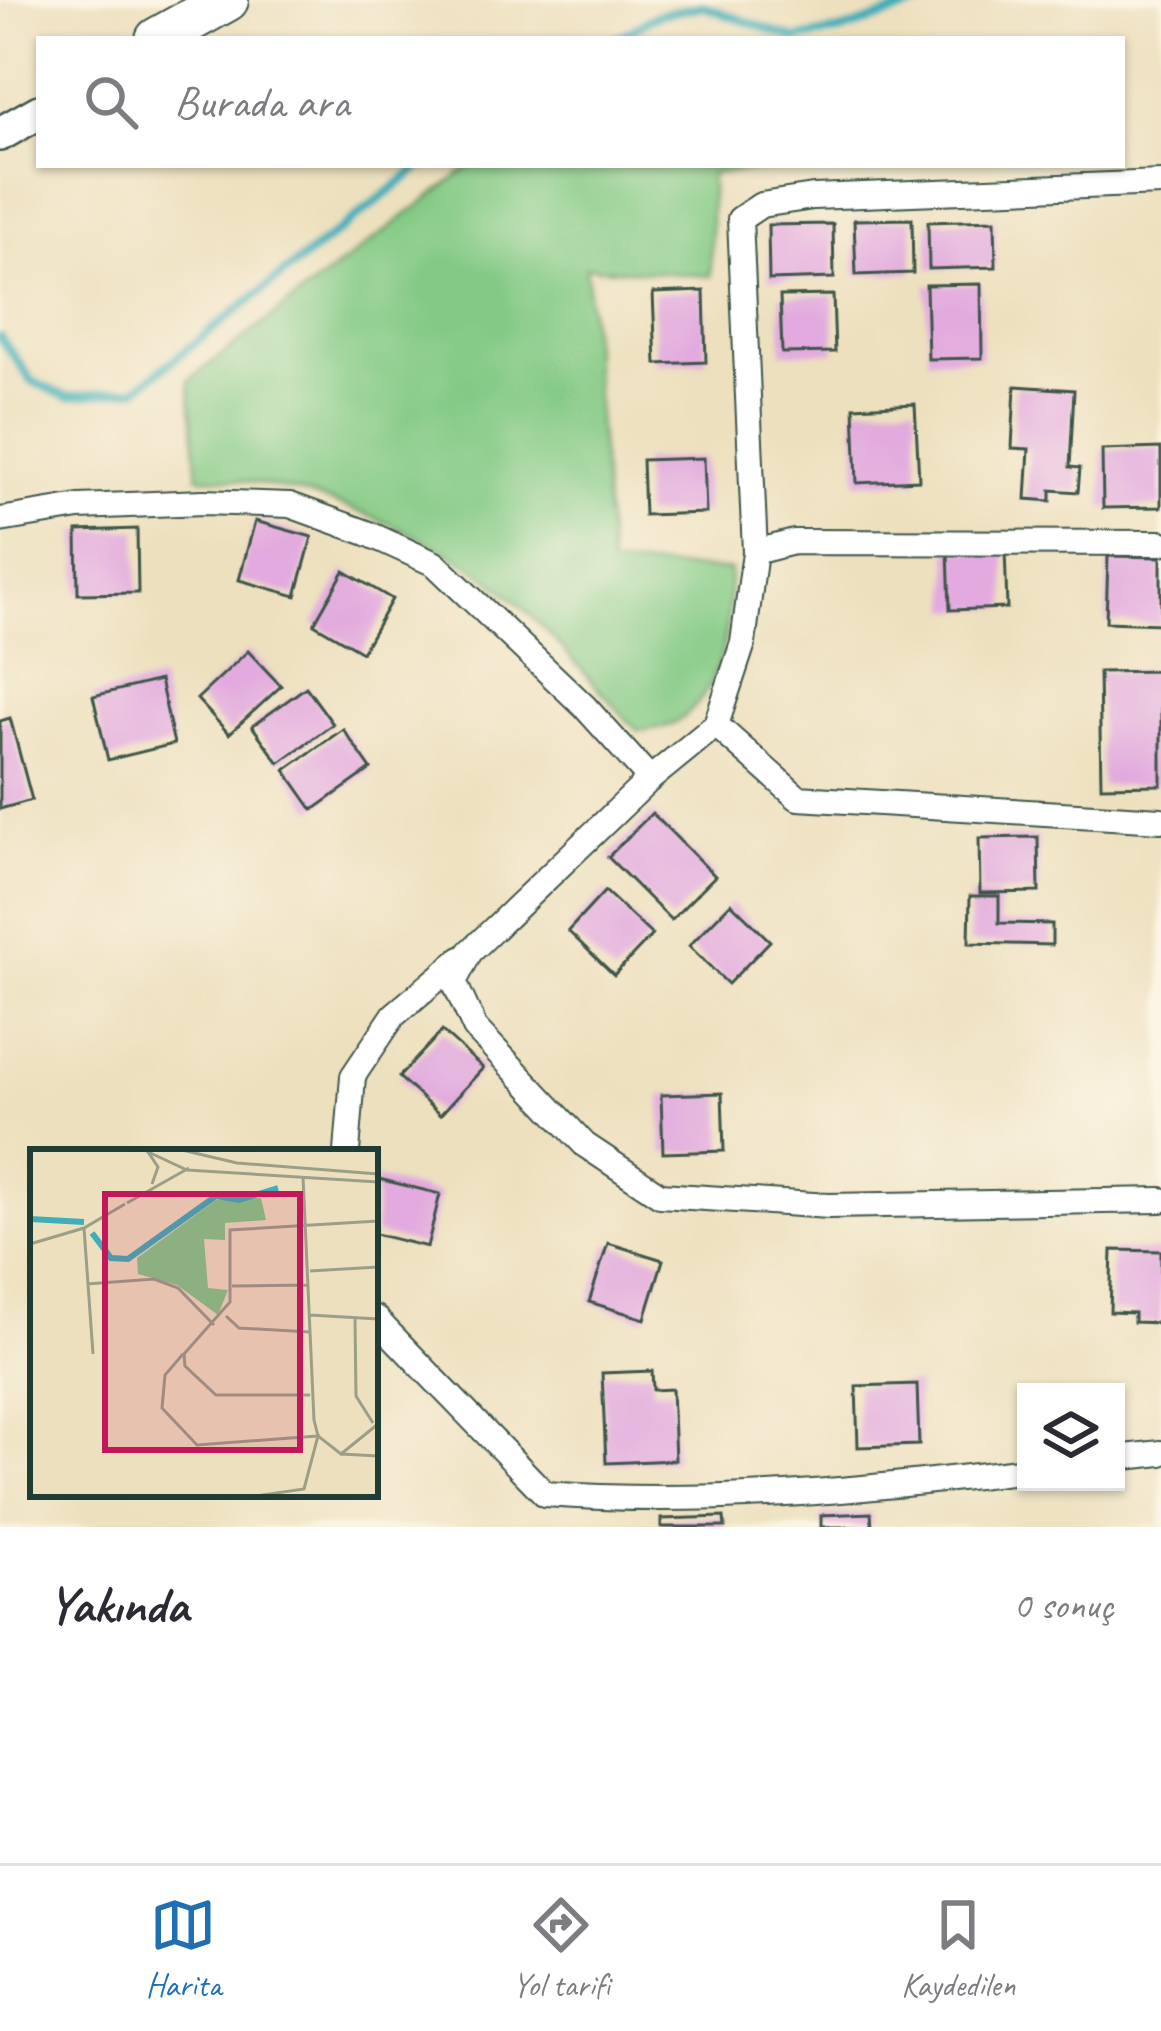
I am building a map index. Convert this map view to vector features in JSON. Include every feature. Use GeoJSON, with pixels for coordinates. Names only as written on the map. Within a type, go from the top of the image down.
{"type":"FeatureCollection","features":[{"type":"Feature","properties":{"kind":"highway"},"geometry":{"type":"LineString","coordinates":[[157,36],[200,0]]}},
{"type":"Feature","properties":{"kind":"highway"},"geometry":{"type":"LineString","coordinates":[[159,36],[227,0]]}},
{"type":"Feature","properties":{"kind":"street"},"geometry":{"type":"LineString","coordinates":[[0,134],[36,114]]}},
{"type":"Feature","properties":{"kind":"street"},"geometry":{"type":"LineString","coordinates":[[347,1149],[353,1076],[394,1015],[470,952],[650,779],[716,724],[743,643],[755,552],[740,219],[760,205],[813,197],[1161,183]]}},
{"type":"Feature","properties":{"kind":"street"},"geometry":{"type":"LineString","coordinates":[[0,520],[80,507],[246,504],[290,506],[367,533],[435,564],[568,690],[650,779]]}},
{"type":"Feature","properties":{"kind":"street"},"geometry":{"type":"LineString","coordinates":[[755,552],[794,542],[1161,543]]}},
{"type":"Feature","properties":{"kind":"street"},"geometry":{"type":"LineString","coordinates":[[716,724],[798,798],[1161,820]]}},
{"type":"Feature","properties":{"kind":"street"},"geometry":{"type":"LineString","coordinates":[[470,952],[454,982],[475,1028],[585,1144],[660,1195],[829,1206],[1161,1200]]}},
{"type":"Feature","properties":{"kind":"street"},"geometry":{"type":"LineString","coordinates":[[378,1321],[545,1494],[604,1498],[865,1490],[1017,1471]]}},
{"type":"Feature","properties":{"kind":"street"},"geometry":{"type":"LineString","coordinates":[[1125,1457],[1161,1453]]}},
{"type":"Feature","properties":{"kind":"green space"},"geometry":{"type":"Polygon","coordinates":[[[468,168],[787,168],[711,174],[711,276],[586,267],[610,565],[730,570],[726,634],[715,675],[692,709],[671,725],[638,731],[521,606],[440,548],[316,498],[234,479],[198,477],[189,380],[468,168]]]}},
{"type":"Feature","properties":{"kind":"building"},"geometry":{"type":"Polygon","coordinates":[[[912,219],[913,273],[856,275],[854,220],[912,219]]]}},
{"type":"Feature","properties":{"kind":"building"},"geometry":{"type":"Polygon","coordinates":[[[995,220],[996,267],[929,269],[928,222],[995,220]]]}},
{"type":"Feature","properties":{"kind":"building"},"geometry":{"type":"Polygon","coordinates":[[[833,224],[834,278],[769,280],[768,225],[833,224]]]}},
{"type":"Feature","properties":{"kind":"building"},"geometry":{"type":"Polygon","coordinates":[[[981,284],[982,358],[928,359],[926,285],[981,284]]]}},
{"type":"Feature","properties":{"kind":"building"},"geometry":{"type":"Polygon","coordinates":[[[704,291],[706,362],[656,364],[653,293],[704,291]]]}},
{"type":"Feature","properties":{"kind":"building"},"geometry":{"type":"Polygon","coordinates":[[[833,295],[835,352],[782,353],[780,296],[833,295]]]}},
{"type":"Feature","properties":{"kind":"building"},"geometry":{"type":"Polygon","coordinates":[[[1015,386],[1074,390],[1070,467],[1080,468],[1078,492],[1051,490],[1051,501],[1026,499],[1029,449],[1012,448],[1015,386]]]}},
{"type":"Feature","properties":{"kind":"building"},"geometry":{"type":"Polygon","coordinates":[[[915,404],[919,480],[857,483],[854,407],[915,404]]]}},
{"type":"Feature","properties":{"kind":"building"},"geometry":{"type":"Polygon","coordinates":[[[1161,448],[1161,507],[1103,508],[1102,450],[1161,448]]]}},
{"type":"Feature","properties":{"kind":"building"},"geometry":{"type":"Polygon","coordinates":[[[704,458],[706,513],[644,515],[642,460],[704,458]]]}},
{"type":"Feature","properties":{"kind":"building"},"geometry":{"type":"Polygon","coordinates":[[[255,521],[312,537],[296,596],[239,580],[255,521]]]}},
{"type":"Feature","properties":{"kind":"building"},"geometry":{"type":"Polygon","coordinates":[[[137,529],[138,593],[78,594],[77,531],[137,529]]]}},
{"type":"Feature","properties":{"kind":"building"},"geometry":{"type":"Polygon","coordinates":[[[1005,549],[1007,608],[950,610],[948,551],[1005,549]]]}},
{"type":"Feature","properties":{"kind":"building"},"geometry":{"type":"Polygon","coordinates":[[[1108,556],[1161,557],[1161,624],[1106,622],[1108,556]]]}},
{"type":"Feature","properties":{"kind":"building"},"geometry":{"type":"Polygon","coordinates":[[[344,571],[392,599],[362,652],[314,624],[344,571]]]}},
{"type":"Feature","properties":{"kind":"building"},"geometry":{"type":"Polygon","coordinates":[[[248,651],[281,686],[229,734],[197,699],[248,651]]]}},
{"type":"Feature","properties":{"kind":"building"},"geometry":{"type":"Polygon","coordinates":[[[1161,671],[1161,785],[1101,786],[1099,672],[1161,671]]]}},
{"type":"Feature","properties":{"kind":"building"},"geometry":{"type":"Polygon","coordinates":[[[160,680],[174,744],[108,760],[93,696],[160,680]]]}},
{"type":"Feature","properties":{"kind":"building"},"geometry":{"type":"Polygon","coordinates":[[[306,687],[333,724],[279,763],[252,726],[306,687]]]}},
{"type":"Feature","properties":{"kind":"building"},"geometry":{"type":"Polygon","coordinates":[[[10,718],[32,800],[0,809],[0,721],[10,718]]]}},
{"type":"Feature","properties":{"kind":"building"},"geometry":{"type":"Polygon","coordinates":[[[343,729],[371,769],[313,810],[285,770],[343,729]]]}},
{"type":"Feature","properties":{"kind":"building"},"geometry":{"type":"Polygon","coordinates":[[[652,813],[715,876],[671,920],[608,857],[652,813]]]}},
{"type":"Feature","properties":{"kind":"building"},"geometry":{"type":"Polygon","coordinates":[[[1038,837],[1039,892],[980,893],[979,838],[1038,837]]]}},
{"type":"Feature","properties":{"kind":"building"},"geometry":{"type":"Polygon","coordinates":[[[605,891],[652,935],[614,975],[568,931],[605,891]]]}},
{"type":"Feature","properties":{"kind":"building"},"geometry":{"type":"Polygon","coordinates":[[[970,896],[999,896],[999,923],[1052,924],[1052,945],[969,943],[970,896]]]}},
{"type":"Feature","properties":{"kind":"building"},"geometry":{"type":"Polygon","coordinates":[[[731,903],[770,941],[728,984],[689,946],[731,903]]]}},
{"type":"Feature","properties":{"kind":"building"},"geometry":{"type":"Polygon","coordinates":[[[442,1031],[483,1068],[440,1115],[399,1077],[442,1031]]]}},
{"type":"Feature","properties":{"kind":"building"},"geometry":{"type":"Polygon","coordinates":[[[722,1093],[724,1151],[663,1153],[661,1095],[722,1093]]]}},
{"type":"Feature","properties":{"kind":"building"},"geometry":{"type":"Polygon","coordinates":[[[378,1179],[440,1194],[427,1247],[378,1235],[378,1179]]]}},
{"type":"Feature","properties":{"kind":"building"},"geometry":{"type":"Polygon","coordinates":[[[608,1243],[663,1260],[645,1319],[589,1302],[608,1243]]]}},
{"type":"Feature","properties":{"kind":"building"},"geometry":{"type":"Polygon","coordinates":[[[1112,1250],[1161,1251],[1161,1323],[1134,1322],[1134,1313],[1110,1312],[1112,1250]]]}},
{"type":"Feature","properties":{"kind":"building"},"geometry":{"type":"Polygon","coordinates":[[[652,1371],[653,1390],[672,1389],[675,1460],[606,1463],[602,1373],[652,1371]]]}},
{"type":"Feature","properties":{"kind":"building"},"geometry":{"type":"Polygon","coordinates":[[[917,1384],[919,1445],[858,1447],[856,1386],[917,1384]]]}},
{"type":"Feature","properties":{"kind":"building"},"geometry":{"type":"Polygon","coordinates":[[[871,1513],[872,1527],[821,1527],[821,1515],[871,1513]]]}},
{"type":"Feature","properties":{"kind":"building"},"geometry":{"type":"Polygon","coordinates":[[[724,1517],[725,1527],[661,1527],[661,1519],[724,1517]]]}},
{"type":"Feature","properties":{"kind":"waterway"},"geometry":{"type":"LineString","coordinates":[[813,36],[932,0]]}},
{"type":"Feature","properties":{"kind":"waterway"},"geometry":{"type":"LineString","coordinates":[[621,36],[659,14],[703,6],[787,36]]}},
{"type":"Feature","properties":{"kind":"waterway"},"geometry":{"type":"LineString","coordinates":[[0,337],[32,381],[67,397],[136,389],[419,168]]}}]}
